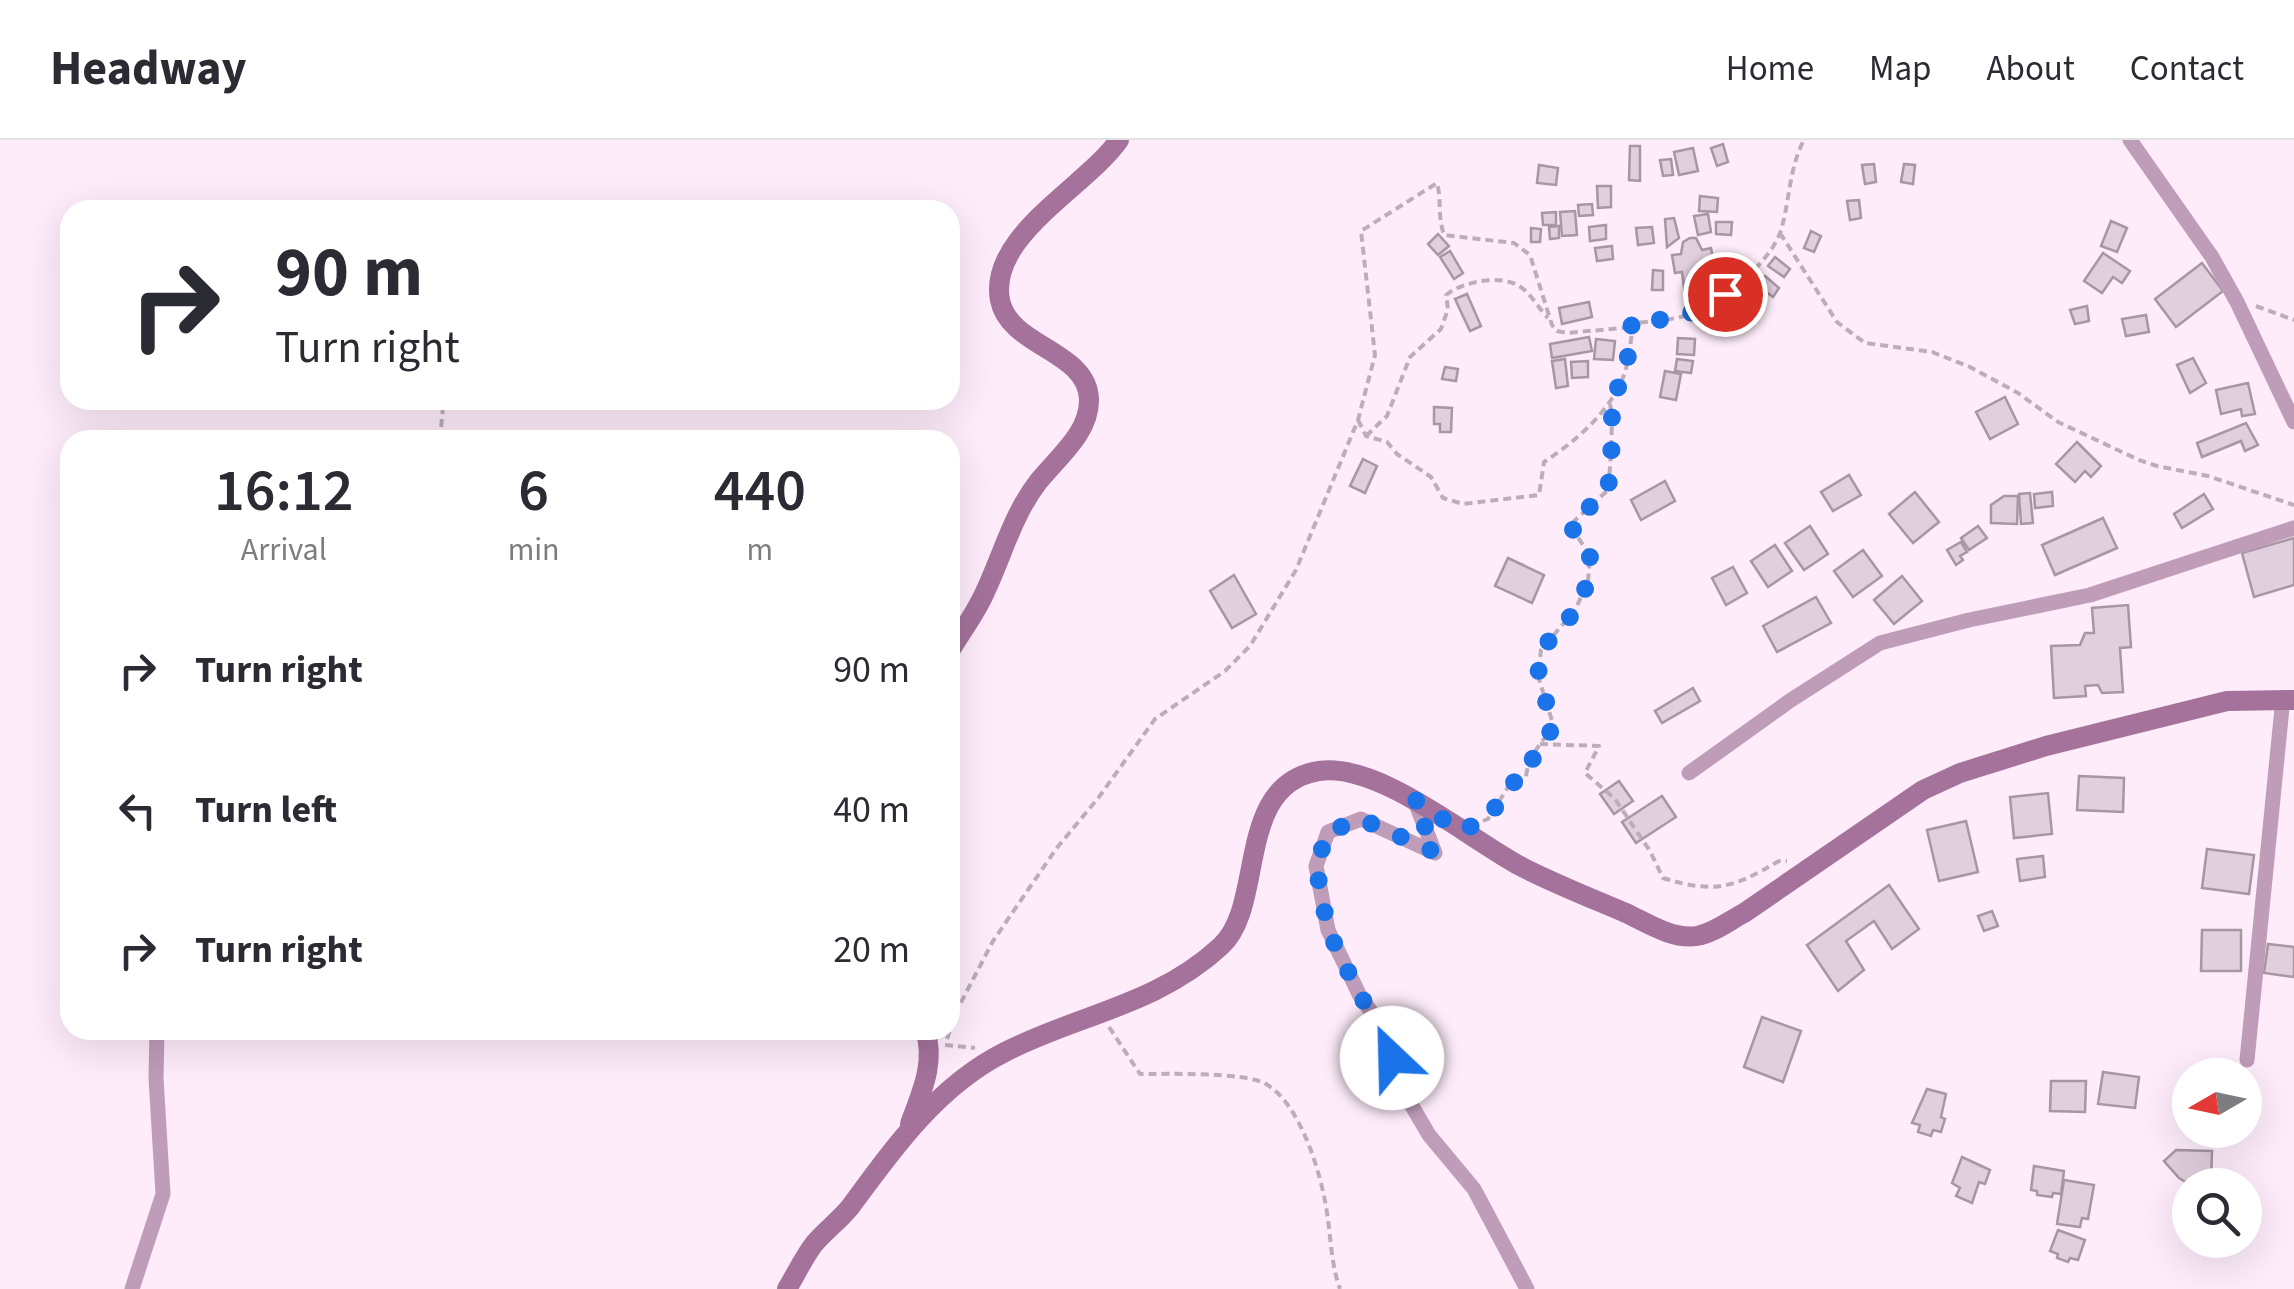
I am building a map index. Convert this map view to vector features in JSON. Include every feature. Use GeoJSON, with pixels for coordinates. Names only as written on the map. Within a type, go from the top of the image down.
{"type":"FeatureCollection","features":[{"type":"Feature","properties":{"kind":"street"},"geometry":{"type":"LineString","coordinates":[[960,635],[984,595],[1020,507],[1077,436],[1089,405],[1085,382],[1076,371],[1029,338],[1005,313],[1000,289],[1004,262],[1027,231],[1119,140]]}},
{"type":"Feature","properties":{"kind":"street"},"geometry":{"type":"LineString","coordinates":[[2130,140],[2212,257],[2294,422]]}},
{"type":"Feature","properties":{"kind":"street"},"geometry":{"type":"LineString","coordinates":[[1688,773],[1790,700],[1880,644],[2090,595],[2294,528]]}},
{"type":"Feature","properties":{"kind":"street"},"geometry":{"type":"LineString","coordinates":[[787,1289],[807,1254],[906,1135],[954,1085],[1000,1054],[1129,1004],[1166,985],[1227,940],[1234,928],[1268,810],[1287,786],[1315,771],[1354,773],[1414,799],[1460,831],[1554,882],[1663,931],[1701,936],[1923,790],[1995,760],[2227,701],[2288,699],[2247,1058]]}},
{"type":"Feature","properties":{"kind":"street"},"geometry":{"type":"LineString","coordinates":[[1414,799],[1435,852],[1361,819],[1328,832],[1316,866],[1328,930],[1359,994],[1382,1028],[1402,1089],[1428,1135],[1474,1189],[1526,1289]]}},
{"type":"Feature","properties":{"kind":"street"},"geometry":{"type":"LineString","coordinates":[[132,1289],[163,1194],[157,1040]]}},
{"type":"Feature","properties":{"kind":"street"},"geometry":{"type":"LineString","coordinates":[[906,1135],[928,1073],[927,1040]]}},
{"type":"Feature","properties":{"kind":"path"},"geometry":{"type":"LineString","coordinates":[[1358,420],[1366,436],[1388,442],[1397,454],[1431,477],[1443,498],[1463,504],[1538,496],[1544,462],[1563,450],[1610,404],[1625,373],[1633,327],[1630,324],[1685,316],[1725,294],[1753,270],[1780,233],[1788,186],[1804,140]]}},
{"type":"Feature","properties":{"kind":"path"},"geometry":{"type":"LineString","coordinates":[[960,1004],[993,941],[1056,849],[1099,797],[1154,719],[1224,671],[1250,646],[1296,570],[1358,420],[1375,355],[1361,231],[1437,182],[1441,197],[1437,213],[1444,235],[1514,243],[1530,255],[1551,321]]}},
{"type":"Feature","properties":{"kind":"path"},"geometry":{"type":"LineString","coordinates":[[1780,233],[1837,322],[1865,343],[1932,352],[1970,367],[2058,422],[2139,460],[2208,476],[2294,505]]}},
{"type":"Feature","properties":{"kind":"path"},"geometry":{"type":"LineString","coordinates":[[1366,436],[1388,416],[1410,357],[1441,329],[1448,309],[1446,295],[1454,289],[1496,281],[1519,285],[1557,331],[1633,327]]}},
{"type":"Feature","properties":{"kind":"path"},"geometry":{"type":"LineString","coordinates":[[2237,302],[2294,320]]}},
{"type":"Feature","properties":{"kind":"path"},"geometry":{"type":"LineString","coordinates":[[1460,831],[1488,819],[1510,784],[1526,777],[1527,766],[1554,727],[1538,676],[1541,650],[1576,610],[1588,582],[1590,556],[1570,525],[1608,490],[1609,432],[1614,417],[1610,404]]}},
{"type":"Feature","properties":{"kind":"path"},"geometry":{"type":"LineString","coordinates":[[1540,744],[1599,746],[1585,774],[1615,800],[1650,851],[1663,878],[1693,888],[1738,885],[1780,861],[1820,860]]}},
{"type":"Feature","properties":{"kind":"path"},"geometry":{"type":"LineString","coordinates":[[1100,1015],[1140,1074],[1202,1074],[1264,1083],[1288,1106],[1316,1163],[1327,1211],[1334,1274],[1340,1289]]}},
{"type":"Feature","properties":{"kind":"path"},"geometry":{"type":"LineString","coordinates":[[938,1040],[945,1045],[990,1046]]}},
{"type":"Feature","properties":{"kind":"path"},"geometry":{"type":"LineString","coordinates":[[945,1045],[947,1040]]}},
{"type":"Feature","properties":{"kind":"building"},"geometry":{"type":"Polygon","coordinates":[[[1723,144],[1728,162],[1717,166],[1711,148],[1723,144]]]}},
{"type":"Feature","properties":{"kind":"building"},"geometry":{"type":"Polygon","coordinates":[[[1630,146],[1640,146],[1640,181],[1629,180],[1630,146]]]}},
{"type":"Feature","properties":{"kind":"building"},"geometry":{"type":"Polygon","coordinates":[[[1693,148],[1698,171],[1679,175],[1674,152],[1693,148]]]}},
{"type":"Feature","properties":{"kind":"building"},"geometry":{"type":"Polygon","coordinates":[[[1671,159],[1673,175],[1663,176],[1660,160],[1671,159]]]}},
{"type":"Feature","properties":{"kind":"building"},"geometry":{"type":"Polygon","coordinates":[[[1874,164],[1876,182],[1865,184],[1862,165],[1874,164]]]}},
{"type":"Feature","properties":{"kind":"building"},"geometry":{"type":"Polygon","coordinates":[[[1904,164],[1915,165],[1913,184],[1901,182],[1904,164]]]}},
{"type":"Feature","properties":{"kind":"building"},"geometry":{"type":"Polygon","coordinates":[[[1539,165],[1558,168],[1556,185],[1537,183],[1539,165]]]}},
{"type":"Feature","properties":{"kind":"building"},"geometry":{"type":"Polygon","coordinates":[[[1597,186],[1611,186],[1611,207],[1598,208],[1597,186]]]}},
{"type":"Feature","properties":{"kind":"building"},"geometry":{"type":"Polygon","coordinates":[[[1700,196],[1718,198],[1717,212],[1699,211],[1700,196]]]}},
{"type":"Feature","properties":{"kind":"building"},"geometry":{"type":"Polygon","coordinates":[[[1859,200],[1861,218],[1850,220],[1847,201],[1859,200]]]}},
{"type":"Feature","properties":{"kind":"building"},"geometry":{"type":"Polygon","coordinates":[[[1592,204],[1593,215],[1579,216],[1578,205],[1592,204]]]}},
{"type":"Feature","properties":{"kind":"building"},"geometry":{"type":"Polygon","coordinates":[[[1575,211],[1577,235],[1562,236],[1560,212],[1575,211]]]}},
{"type":"Feature","properties":{"kind":"building"},"geometry":{"type":"Polygon","coordinates":[[[1556,212],[1556,225],[1543,225],[1542,213],[1556,212]]]}},
{"type":"Feature","properties":{"kind":"building"},"geometry":{"type":"Polygon","coordinates":[[[1708,214],[1711,232],[1698,235],[1694,216],[1708,214]]]}},
{"type":"Feature","properties":{"kind":"building"},"geometry":{"type":"Polygon","coordinates":[[[1674,218],[1679,238],[1667,247],[1665,219],[1674,218]]]}},
{"type":"Feature","properties":{"kind":"building"},"geometry":{"type":"Polygon","coordinates":[[[2111,221],[2127,228],[2117,252],[2101,246],[2111,221]]]}},
{"type":"Feature","properties":{"kind":"building"},"geometry":{"type":"Polygon","coordinates":[[[1716,222],[1732,222],[1731,235],[1716,234],[1716,222]]]}},
{"type":"Feature","properties":{"kind":"building"},"geometry":{"type":"Polygon","coordinates":[[[1606,225],[1606,239],[1590,241],[1589,227],[1606,225]]]}},
{"type":"Feature","properties":{"kind":"building"},"geometry":{"type":"Polygon","coordinates":[[[1559,226],[1559,238],[1550,239],[1549,227],[1559,226]]]}},
{"type":"Feature","properties":{"kind":"building"},"geometry":{"type":"Polygon","coordinates":[[[1652,227],[1654,243],[1638,245],[1636,228],[1652,227]]]}},
{"type":"Feature","properties":{"kind":"building"},"geometry":{"type":"Polygon","coordinates":[[[1531,228],[1541,229],[1540,242],[1531,242],[1531,228]]]}},
{"type":"Feature","properties":{"kind":"building"},"geometry":{"type":"Polygon","coordinates":[[[1811,231],[1821,236],[1814,252],[1804,248],[1811,231]]]}},
{"type":"Feature","properties":{"kind":"building"},"geometry":{"type":"Polygon","coordinates":[[[1438,234],[1449,246],[1438,255],[1428,244],[1438,234]]]}},
{"type":"Feature","properties":{"kind":"building"},"geometry":{"type":"Polygon","coordinates":[[[1696,238],[1702,250],[1711,248],[1714,265],[1708,266],[1712,298],[1686,302],[1682,272],[1675,273],[1672,255],[1681,254],[1683,242],[1696,238]]]}},
{"type":"Feature","properties":{"kind":"building"},"geometry":{"type":"Polygon","coordinates":[[[1612,246],[1613,259],[1597,261],[1595,248],[1612,246]]]}},
{"type":"Feature","properties":{"kind":"building"},"geometry":{"type":"Polygon","coordinates":[[[1450,251],[1463,273],[1454,279],[1440,257],[1450,251]]]}},
{"type":"Feature","properties":{"kind":"building"},"geometry":{"type":"Polygon","coordinates":[[[2103,253],[2130,271],[2122,283],[2113,277],[2102,293],[2084,281],[2103,253]]]}},
{"type":"Feature","properties":{"kind":"building"},"geometry":{"type":"Polygon","coordinates":[[[1775,257],[1790,269],[1784,277],[1768,266],[1775,257]]]}},
{"type":"Feature","properties":{"kind":"building"},"geometry":{"type":"Polygon","coordinates":[[[2202,263],[2223,291],[2176,327],[2155,299],[2202,263]]]}},
{"type":"Feature","properties":{"kind":"building"},"geometry":{"type":"Polygon","coordinates":[[[1653,270],[1663,271],[1663,290],[1652,290],[1653,270]]]}},
{"type":"Feature","properties":{"kind":"building"},"geometry":{"type":"Polygon","coordinates":[[[1765,276],[1779,288],[1773,297],[1758,286],[1765,276]]]}},
{"type":"Feature","properties":{"kind":"building"},"geometry":{"type":"Polygon","coordinates":[[[1467,294],[1481,326],[1470,331],[1455,299],[1467,294]]]}},
{"type":"Feature","properties":{"kind":"building"},"geometry":{"type":"Polygon","coordinates":[[[1589,302],[1592,317],[1562,324],[1559,308],[1589,302]]]}},
{"type":"Feature","properties":{"kind":"building"},"geometry":{"type":"Polygon","coordinates":[[[2087,306],[2089,321],[2075,324],[2070,310],[2087,306]]]}},
{"type":"Feature","properties":{"kind":"building"},"geometry":{"type":"Polygon","coordinates":[[[2146,315],[2149,332],[2126,336],[2122,319],[2146,315]]]}},
{"type":"Feature","properties":{"kind":"building"},"geometry":{"type":"Polygon","coordinates":[[[1589,337],[1592,351],[1552,358],[1550,344],[1589,337]]]}},
{"type":"Feature","properties":{"kind":"building"},"geometry":{"type":"Polygon","coordinates":[[[1678,338],[1695,339],[1694,355],[1677,354],[1678,338]]]}},
{"type":"Feature","properties":{"kind":"building"},"geometry":{"type":"Polygon","coordinates":[[[1596,339],[1615,341],[1613,360],[1594,359],[1596,339]]]}},
{"type":"Feature","properties":{"kind":"building"},"geometry":{"type":"Polygon","coordinates":[[[2193,358],[2206,383],[2190,393],[2177,365],[2193,358]]]}},
{"type":"Feature","properties":{"kind":"building"},"geometry":{"type":"Polygon","coordinates":[[[1565,359],[1568,386],[1556,388],[1552,361],[1565,359]]]}},
{"type":"Feature","properties":{"kind":"building"},"geometry":{"type":"Polygon","coordinates":[[[1677,359],[1693,361],[1691,373],[1675,371],[1677,359]]]}},
{"type":"Feature","properties":{"kind":"building"},"geometry":{"type":"Polygon","coordinates":[[[1588,361],[1588,377],[1572,378],[1571,362],[1588,361]]]}},
{"type":"Feature","properties":{"kind":"building"},"geometry":{"type":"Polygon","coordinates":[[[1445,367],[1458,369],[1456,381],[1442,379],[1445,367]]]}},
{"type":"Feature","properties":{"kind":"building"},"geometry":{"type":"Polygon","coordinates":[[[1665,371],[1681,374],[1676,400],[1660,397],[1665,371]]]}},
{"type":"Feature","properties":{"kind":"building"},"geometry":{"type":"Polygon","coordinates":[[[2248,383],[2255,414],[2242,416],[2241,409],[2221,414],[2216,390],[2248,383]]]}},
{"type":"Feature","properties":{"kind":"building"},"geometry":{"type":"Polygon","coordinates":[[[2005,397],[2018,424],[1990,439],[1976,412],[2005,397]]]}},
{"type":"Feature","properties":{"kind":"building"},"geometry":{"type":"Polygon","coordinates":[[[1434,407],[1452,408],[1451,432],[1440,432],[1440,424],[1434,424],[1434,407]]]}},
{"type":"Feature","properties":{"kind":"building"},"geometry":{"type":"Polygon","coordinates":[[[2246,423],[2258,445],[2245,451],[2241,441],[2202,457],[2197,443],[2246,423]]]}},
{"type":"Feature","properties":{"kind":"building"},"geometry":{"type":"Polygon","coordinates":[[[2077,442],[2101,466],[2091,477],[2085,471],[2075,482],[2056,464],[2077,442]]]}},
{"type":"Feature","properties":{"kind":"building"},"geometry":{"type":"Polygon","coordinates":[[[1363,459],[1377,466],[1365,493],[1350,486],[1363,459]]]}},
{"type":"Feature","properties":{"kind":"building"},"geometry":{"type":"Polygon","coordinates":[[[1849,475],[1861,495],[1833,511],[1821,492],[1849,475]]]}},
{"type":"Feature","properties":{"kind":"building"},"geometry":{"type":"Polygon","coordinates":[[[1665,481],[1675,501],[1641,520],[1631,500],[1665,481]]]}},
{"type":"Feature","properties":{"kind":"building"},"geometry":{"type":"Polygon","coordinates":[[[1915,492],[1939,522],[1913,543],[1889,514],[1915,492]]]}},
{"type":"Feature","properties":{"kind":"building"},"geometry":{"type":"Polygon","coordinates":[[[2052,492],[2053,506],[2035,508],[2034,494],[2052,492]]]}},
{"type":"Feature","properties":{"kind":"building"},"geometry":{"type":"Polygon","coordinates":[[[2030,493],[2033,523],[2021,524],[2019,494],[2030,493]]]}},
{"type":"Feature","properties":{"kind":"building"},"geometry":{"type":"Polygon","coordinates":[[[2204,494],[2213,509],[2182,528],[2174,514],[2204,494]]]}},
{"type":"Feature","properties":{"kind":"building"},"geometry":{"type":"Polygon","coordinates":[[[2004,496],[2018,496],[2017,524],[1991,523],[1991,505],[2004,496]]]}},
{"type":"Feature","properties":{"kind":"building"},"geometry":{"type":"Polygon","coordinates":[[[2103,518],[2117,548],[2055,575],[2042,545],[2103,518]]]}},
{"type":"Feature","properties":{"kind":"building"},"geometry":{"type":"Polygon","coordinates":[[[1810,526],[1828,554],[1804,570],[1785,543],[1810,526]]]}},
{"type":"Feature","properties":{"kind":"building"},"geometry":{"type":"Polygon","coordinates":[[[1978,526],[1987,538],[1969,550],[1961,538],[1978,526]]]}},
{"type":"Feature","properties":{"kind":"building"},"geometry":{"type":"Polygon","coordinates":[[[2294,538],[2294,585],[2254,597],[2242,553],[2294,538]]]}},
{"type":"Feature","properties":{"kind":"building"},"geometry":{"type":"Polygon","coordinates":[[[1961,542],[1967,552],[1956,565],[1947,550],[1961,542]]]}},
{"type":"Feature","properties":{"kind":"building"},"geometry":{"type":"Polygon","coordinates":[[[1775,545],[1792,571],[1768,587],[1751,561],[1775,545]]]}},
{"type":"Feature","properties":{"kind":"building"},"geometry":{"type":"Polygon","coordinates":[[[1863,550],[1882,576],[1853,597],[1834,571],[1863,550]]]}},
{"type":"Feature","properties":{"kind":"building"},"geometry":{"type":"Polygon","coordinates":[[[1508,558],[1544,575],[1532,603],[1495,586],[1508,558]]]}},
{"type":"Feature","properties":{"kind":"building"},"geometry":{"type":"Polygon","coordinates":[[[1733,567],[1747,593],[1726,605],[1712,578],[1733,567]]]}},
{"type":"Feature","properties":{"kind":"building"},"geometry":{"type":"Polygon","coordinates":[[[1234,575],[1256,614],[1232,628],[1210,591],[1234,575]]]}},
{"type":"Feature","properties":{"kind":"building"},"geometry":{"type":"Polygon","coordinates":[[[1902,576],[1922,601],[1894,624],[1874,600],[1902,576]]]}},
{"type":"Feature","properties":{"kind":"building"},"geometry":{"type":"Polygon","coordinates":[[[1816,597],[1831,623],[1777,652],[1763,626],[1816,597]]]}},
{"type":"Feature","properties":{"kind":"building"},"geometry":{"type":"Polygon","coordinates":[[[2128,605],[2131,647],[2120,648],[2123,692],[2102,693],[2098,685],[2085,686],[2086,696],[2054,698],[2051,646],[2080,645],[2085,633],[2094,633],[2092,608],[2128,605]]]}},
{"type":"Feature","properties":{"kind":"building"},"geometry":{"type":"Polygon","coordinates":[[[1693,688],[1700,701],[1662,723],[1655,711],[1693,688]]]}},
{"type":"Feature","properties":{"kind":"building"},"geometry":{"type":"Polygon","coordinates":[[[2079,776],[2124,778],[2123,812],[2077,810],[2079,776]]]}},
{"type":"Feature","properties":{"kind":"building"},"geometry":{"type":"Polygon","coordinates":[[[1619,781],[1633,801],[1614,814],[1600,794],[1619,781]]]}},
{"type":"Feature","properties":{"kind":"building"},"geometry":{"type":"Polygon","coordinates":[[[2048,793],[2052,834],[2014,838],[2010,797],[2048,793]]]}},
{"type":"Feature","properties":{"kind":"building"},"geometry":{"type":"Polygon","coordinates":[[[1662,796],[1676,817],[1636,843],[1622,822],[1662,796]]]}},
{"type":"Feature","properties":{"kind":"building"},"geometry":{"type":"Polygon","coordinates":[[[1966,821],[1978,872],[1939,881],[1927,830],[1966,821]]]}},
{"type":"Feature","properties":{"kind":"building"},"geometry":{"type":"Polygon","coordinates":[[[2207,849],[2254,855],[2249,894],[2202,888],[2207,849]]]}},
{"type":"Feature","properties":{"kind":"building"},"geometry":{"type":"Polygon","coordinates":[[[2043,856],[2045,877],[2020,881],[2017,859],[2043,856]]]}},
{"type":"Feature","properties":{"kind":"building"},"geometry":{"type":"Polygon","coordinates":[[[1889,885],[1919,929],[1892,949],[1874,921],[1846,941],[1864,970],[1838,991],[1807,945],[1889,885]]]}},
{"type":"Feature","properties":{"kind":"building"},"geometry":{"type":"Polygon","coordinates":[[[1992,911],[1998,926],[1984,931],[1978,916],[1992,911]]]}},
{"type":"Feature","properties":{"kind":"building"},"geometry":{"type":"Polygon","coordinates":[[[2202,930],[2241,930],[2241,971],[2201,971],[2202,930]]]}},
{"type":"Feature","properties":{"kind":"building"},"geometry":{"type":"Polygon","coordinates":[[[2268,944],[2294,947],[2294,977],[2264,973],[2268,944]]]}},
{"type":"Feature","properties":{"kind":"building"},"geometry":{"type":"Polygon","coordinates":[[[1762,1017],[1801,1031],[1783,1082],[1744,1067],[1762,1017]]]}},
{"type":"Feature","properties":{"kind":"building"},"geometry":{"type":"Polygon","coordinates":[[[2103,1072],[2139,1077],[2135,1108],[2098,1104],[2103,1072]]]}},
{"type":"Feature","properties":{"kind":"building"},"geometry":{"type":"Polygon","coordinates":[[[2051,1081],[2086,1081],[2085,1112],[2050,1111],[2051,1081]]]}},
{"type":"Feature","properties":{"kind":"building"},"geometry":{"type":"Polygon","coordinates":[[[1927,1089],[1946,1094],[1941,1132],[1933,1130],[1931,1136],[1918,1132],[1920,1125],[1912,1123],[1927,1089]]]}},
{"type":"Feature","properties":{"kind":"building"},"geometry":{"type":"Polygon","coordinates":[[[2176,1150],[2212,1151],[2212,1168],[2172,1170],[2164,1161],[2176,1150]]]}},
{"type":"Feature","properties":{"kind":"building"},"geometry":{"type":"Polygon","coordinates":[[[1962,1157],[1990,1170],[1985,1184],[1979,1182],[1972,1203],[1956,1196],[1960,1188],[1952,1183],[1962,1157]]]}},
{"type":"Feature","properties":{"kind":"building"},"geometry":{"type":"Polygon","coordinates":[[[2034,1166],[2064,1171],[2061,1194],[2037,1195],[2037,1191],[2031,1190],[2034,1166]]]}},
{"type":"Feature","properties":{"kind":"building"},"geometry":{"type":"Polygon","coordinates":[[[2064,1180],[2094,1185],[2088,1219],[2082,1218],[2080,1227],[2057,1224],[2064,1180]]]}},
{"type":"Feature","properties":{"kind":"building"},"geometry":{"type":"Polygon","coordinates":[[[2058,1230],[2085,1240],[2078,1260],[2070,1258],[2068,1262],[2050,1251],[2058,1230]]]}},
{"type":"Feature","properties":{"kind":"route"},"geometry":{"type":"LineString","coordinates":[[1392,1058],[1382,1028],[1359,994],[1328,930],[1316,866],[1328,832],[1361,819],[1435,852],[1414,799],[1460,831],[1488,819],[1510,784],[1526,777],[1527,766],[1554,727],[1538,676],[1541,650],[1576,610],[1588,582],[1590,556],[1570,525],[1608,490],[1609,432],[1614,417],[1610,404],[1625,373],[1633,327],[1630,324],[1685,316],[1725,294]]}}]}
